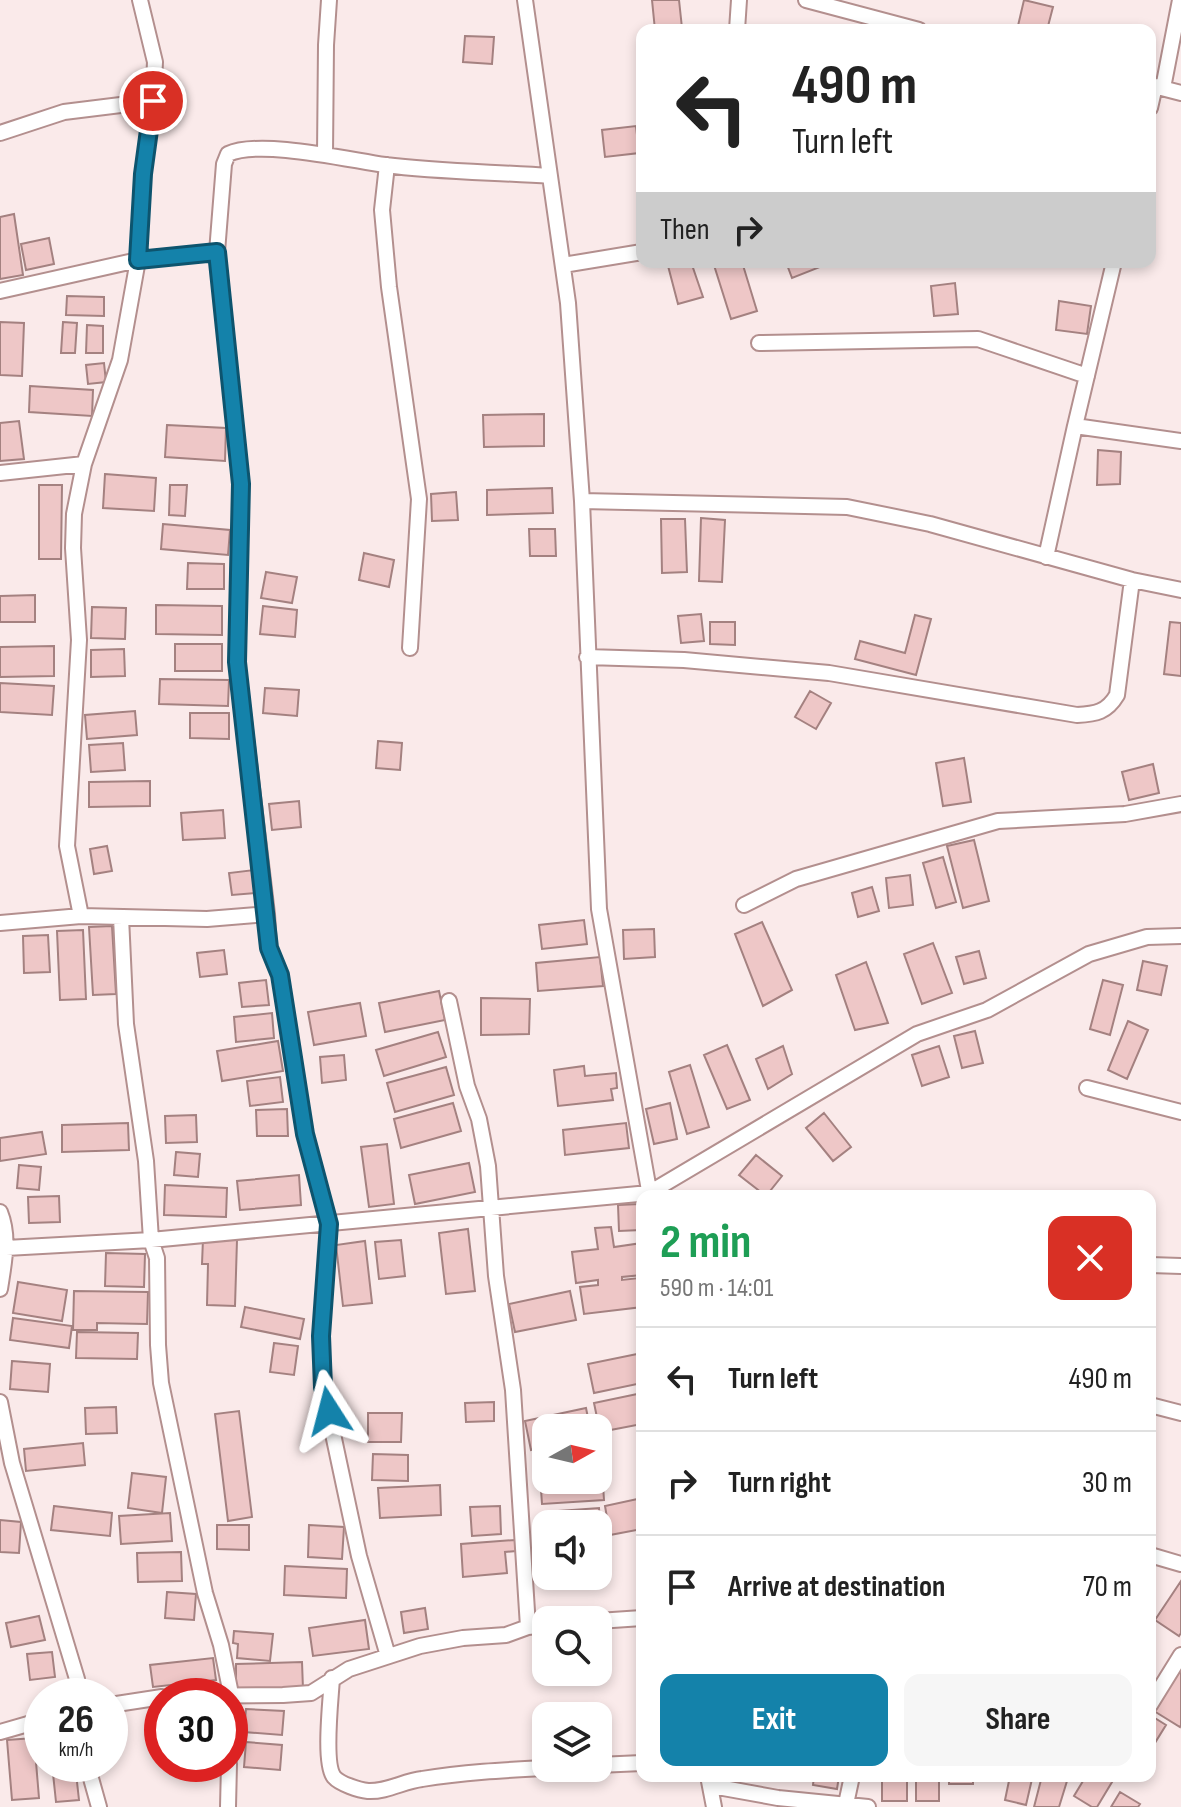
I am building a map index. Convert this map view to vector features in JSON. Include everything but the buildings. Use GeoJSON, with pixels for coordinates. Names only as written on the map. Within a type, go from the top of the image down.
{"type":"FeatureCollection","features":[{"type":"Feature","properties":{"kind":"street"},"geometry":{"type":"LineString","coordinates":[[81,916],[67,846],[79,640],[74,514],[84,464],[120,360],[138,260],[155,62],[140,0]]}},
{"type":"Feature","properties":{"kind":"street"},"geometry":{"type":"LineString","coordinates":[[325,154],[329,0]]}},
{"type":"Feature","properties":{"kind":"street"},"geometry":{"type":"LineString","coordinates":[[525,0],[568,303],[582,501],[599,909],[649,1190]]}},
{"type":"Feature","properties":{"kind":"street"},"geometry":{"type":"LineString","coordinates":[[737,24],[739,0]]}},
{"type":"Feature","properties":{"kind":"street"},"geometry":{"type":"LineString","coordinates":[[806,0],[896,24]]}},
{"type":"Feature","properties":{"kind":"street"},"geometry":{"type":"LineString","coordinates":[[1180,0],[1156,86],[1181,93]]}},
{"type":"Feature","properties":{"kind":"street"},"geometry":{"type":"LineString","coordinates":[[0,133],[64,112],[153,101]]}},
{"type":"Feature","properties":{"kind":"street"},"geometry":{"type":"LineString","coordinates":[[388,1656],[359,1556],[323,1387],[321,1336],[329,1224],[305,1134],[280,975],[269,948],[237,662],[241,484],[217,252],[224,164],[228,154],[245,149],[325,154],[387,165],[550,176]]}},
{"type":"Feature","properties":{"kind":"street"},"geometry":{"type":"LineString","coordinates":[[387,165],[382,210],[389,287],[419,499],[410,648]]}},
{"type":"Feature","properties":{"kind":"street"},"geometry":{"type":"LineString","coordinates":[[0,291],[138,260],[217,252]]}},
{"type":"Feature","properties":{"kind":"street"},"geometry":{"type":"LineString","coordinates":[[563,265],[636,253]]}},
{"type":"Feature","properties":{"kind":"street"},"geometry":{"type":"LineString","coordinates":[[1046,557],[1113,268]]}},
{"type":"Feature","properties":{"kind":"street"},"geometry":{"type":"LineString","coordinates":[[759,343],[978,339],[1087,376]]}},
{"type":"Feature","properties":{"kind":"street"},"geometry":{"type":"LineString","coordinates":[[1075,426],[1181,441]]}},
{"type":"Feature","properties":{"kind":"street"},"geometry":{"type":"LineString","coordinates":[[0,473],[84,464]]}},
{"type":"Feature","properties":{"kind":"street"},"geometry":{"type":"LineString","coordinates":[[582,501],[847,507],[930,524],[1132,580],[1181,590]]}},
{"type":"Feature","properties":{"kind":"street"},"geometry":{"type":"LineString","coordinates":[[587,657],[684,660],[829,673],[1077,715],[1098,714],[1111,705],[1117,695],[1132,580]]}},
{"type":"Feature","properties":{"kind":"street"},"geometry":{"type":"LineString","coordinates":[[744,905],[796,879],[998,821],[1125,814],[1181,804]]}},
{"type":"Feature","properties":{"kind":"street"},"geometry":{"type":"LineString","coordinates":[[0,923],[81,916],[207,919],[267,914]]}},
{"type":"Feature","properties":{"kind":"street"},"geometry":{"type":"LineString","coordinates":[[121,917],[126,1024],[146,1161],[151,1240],[157,1258],[161,1383],[205,1593],[228,1678]]}},
{"type":"Feature","properties":{"kind":"street"},"geometry":{"type":"LineString","coordinates":[[657,1190],[917,1034],[987,1010],[1089,954],[1147,937],[1181,936]]}},
{"type":"Feature","properties":{"kind":"street"},"geometry":{"type":"LineString","coordinates":[[449,1001],[467,1086],[479,1119],[486,1154],[496,1276],[513,1390],[528,1627]]}},
{"type":"Feature","properties":{"kind":"street"},"geometry":{"type":"LineString","coordinates":[[1087,1088],[1181,1112]]}},
{"type":"Feature","properties":{"kind":"street"},"geometry":{"type":"LineString","coordinates":[[6,1248],[151,1240],[636,1195]]}},
{"type":"Feature","properties":{"kind":"street"},"geometry":{"type":"LineString","coordinates":[[0,1212],[6,1226],[0,1289]]}},
{"type":"Feature","properties":{"kind":"street"},"geometry":{"type":"LineString","coordinates":[[1156,1265],[1181,1266]]}},
{"type":"Feature","properties":{"kind":"street"},"geometry":{"type":"LineString","coordinates":[[0,1402],[12,1463],[77,1678]]}},
{"type":"Feature","properties":{"kind":"street"},"geometry":{"type":"LineString","coordinates":[[1156,1407],[1181,1413]]}},
{"type":"Feature","properties":{"kind":"street"},"geometry":{"type":"LineString","coordinates":[[1156,1557],[1181,1564]]}},
{"type":"Feature","properties":{"kind":"street"},"geometry":{"type":"LineString","coordinates":[[612,1620],[636,1618]]}},
{"type":"Feature","properties":{"kind":"street"},"geometry":{"type":"LineString","coordinates":[[248,1694],[311,1693],[349,1669],[420,1646],[463,1638],[506,1635],[532,1627]]}},
{"type":"Feature","properties":{"kind":"street"},"geometry":{"type":"LineString","coordinates":[[1156,1695],[1181,1655]]}},
{"type":"Feature","properties":{"kind":"street"},"geometry":{"type":"LineString","coordinates":[[332,1678],[328,1732],[330,1768],[338,1780],[364,1791],[372,1791],[416,1779],[451,1774],[532,1769]]}},
{"type":"Feature","properties":{"kind":"street"},"geometry":{"type":"LineString","coordinates":[[0,1732],[24,1725]]}},
{"type":"Feature","properties":{"kind":"street"},"geometry":{"type":"LineString","coordinates":[[612,1764],[636,1763]]}},
{"type":"Feature","properties":{"kind":"street"},"geometry":{"type":"LineString","coordinates":[[92,1782],[99,1807]]}},
{"type":"Feature","properties":{"kind":"street"},"geometry":{"type":"LineString","coordinates":[[228,1807],[229,1782]]}},
{"type":"Feature","properties":{"kind":"street"},"geometry":{"type":"LineString","coordinates":[[710,1782],[714,1807]]}},
{"type":"Feature","properties":{"kind":"street"},"geometry":{"type":"LineString","coordinates":[[713,1782],[748,1794],[868,1807]]}},
{"type":"Feature","properties":{"kind":"street"},"geometry":{"type":"LineString","coordinates":[[846,1804],[851,1782]]}},
{"type":"Feature","properties":{"kind":"street"},"geometry":{"type":"LineString","coordinates":[[734,1807],[748,1794]]}},
{"type":"Feature","properties":{"kind":"route"},"geometry":{"type":"LineString","coordinates":[[153,101],[143,174],[138,260],[217,252],[241,484],[237,662],[269,948],[280,975],[305,1134],[329,1224],[321,1336],[323,1387],[329,1411]]}}]}
